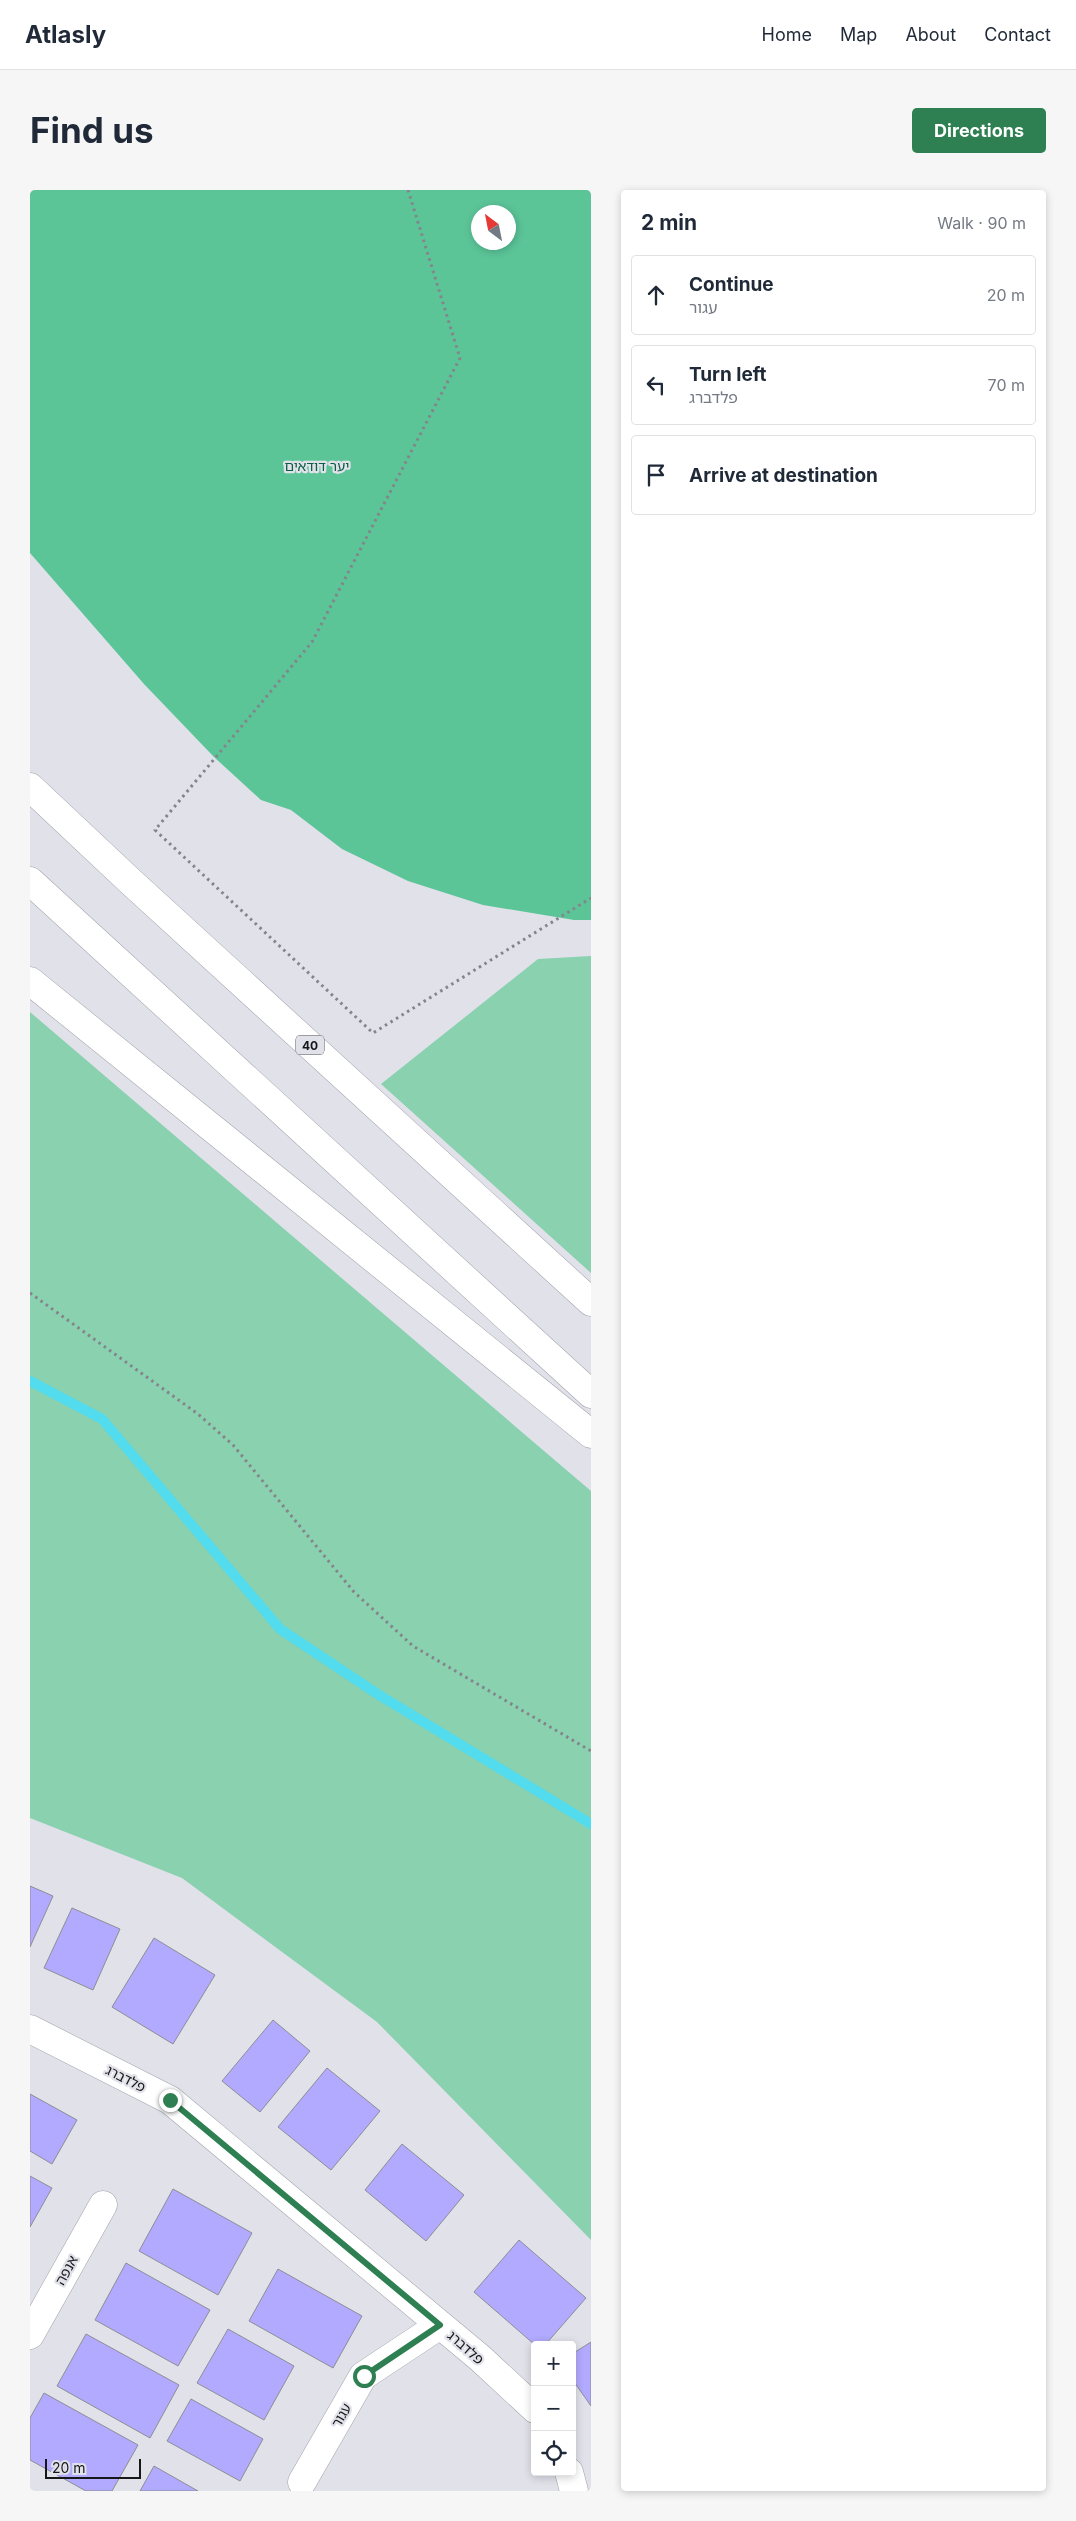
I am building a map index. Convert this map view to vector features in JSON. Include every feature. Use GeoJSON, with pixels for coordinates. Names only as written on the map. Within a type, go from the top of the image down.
{"type":"FeatureCollection","features":[{"type":"Feature","properties":{"kind":"main road","name":"40"},"geometry":{"type":"LineString","coordinates":[[30,787],[130,881],[591,1302]]}},
{"type":"Feature","properties":{"kind":"main road"},"geometry":{"type":"LineString","coordinates":[[30,881],[591,1394]]}},
{"type":"Feature","properties":{"kind":"main road"},"geometry":{"type":"LineString","coordinates":[[30,981],[591,1434]]}},
{"type":"Feature","properties":{"kind":"main road","name":"פלדברג"},"geometry":{"type":"LineString","coordinates":[[30,2029],[170,2100],[440,2325],[531,2405]]}},
{"type":"Feature","properties":{"kind":"main road","name":"אנפה"},"geometry":{"type":"LineString","coordinates":[[30,2335],[103,2205]]}},
{"type":"Feature","properties":{"kind":"main road","name":"עגור"},"geometry":{"type":"LineString","coordinates":[[302,2482],[364,2376],[440,2325]]}},
{"type":"Feature","properties":{"kind":"main road"},"geometry":{"type":"LineString","coordinates":[[570,2476],[574,2491]]}},
{"type":"Feature","properties":{"kind":"path"},"geometry":{"type":"LineString","coordinates":[[408,190],[460,358],[312,642],[155,830],[373,1033],[591,898]]}},
{"type":"Feature","properties":{"kind":"path"},"geometry":{"type":"LineString","coordinates":[[30,1293],[198,1414],[233,1445],[354,1592],[413,1646],[591,1750]]}},
{"type":"Feature","properties":{"kind":"green space","name":"יער דודאים"},"geometry":{"type":"Polygon","coordinates":[[[30,190],[591,190],[591,920],[574,920],[483,905],[408,881],[342,849],[291,810],[261,800],[214,757],[144,684],[30,553],[30,190]]]}},
{"type":"Feature","properties":{"kind":"green space"},"geometry":{"type":"Polygon","coordinates":[[[591,956],[591,1273],[381,1084],[538,959],[591,956]]]}},
{"type":"Feature","properties":{"kind":"green space"},"geometry":{"type":"Polygon","coordinates":[[[30,1012],[591,1491],[591,2240],[377,2022],[182,1878],[30,1818],[30,1012]]]}},
{"type":"Feature","properties":{"kind":"building"},"geometry":{"type":"Polygon","coordinates":[[[30,1886],[53,1896],[30,1947],[30,1886]]]}},
{"type":"Feature","properties":{"kind":"building"},"geometry":{"type":"Polygon","coordinates":[[[72,1908],[120,1929],[93,1990],[44,1968],[72,1908]]]}},
{"type":"Feature","properties":{"kind":"building"},"geometry":{"type":"Polygon","coordinates":[[[154,1938],[215,1975],[173,2044],[112,2007],[154,1938]]]}},
{"type":"Feature","properties":{"kind":"building"},"geometry":{"type":"Polygon","coordinates":[[[273,2020],[310,2051],[260,2112],[222,2081],[273,2020]]]}},
{"type":"Feature","properties":{"kind":"building"},"geometry":{"type":"Polygon","coordinates":[[[327,2068],[380,2111],[331,2170],[278,2127],[327,2068]]]}},
{"type":"Feature","properties":{"kind":"building"},"geometry":{"type":"Polygon","coordinates":[[[30,2094],[77,2120],[52,2164],[30,2151],[30,2094]]]}},
{"type":"Feature","properties":{"kind":"building"},"geometry":{"type":"Polygon","coordinates":[[[402,2144],[464,2195],[426,2241],[365,2190],[402,2144]]]}},
{"type":"Feature","properties":{"kind":"building"},"geometry":{"type":"Polygon","coordinates":[[[30,2176],[52,2188],[30,2227],[30,2176]]]}},
{"type":"Feature","properties":{"kind":"building"},"geometry":{"type":"Polygon","coordinates":[[[173,2189],[252,2233],[218,2295],[139,2251],[173,2189]]]}},
{"type":"Feature","properties":{"kind":"building"},"geometry":{"type":"Polygon","coordinates":[[[519,2240],[586,2298],[548,2341],[531,2342],[474,2292],[519,2240]]]}},
{"type":"Feature","properties":{"kind":"building"},"geometry":{"type":"Polygon","coordinates":[[[126,2263],[210,2310],[178,2366],[95,2320],[126,2263]]]}},
{"type":"Feature","properties":{"kind":"building"},"geometry":{"type":"Polygon","coordinates":[[[278,2269],[362,2316],[333,2368],[249,2321],[278,2269]]]}},
{"type":"Feature","properties":{"kind":"building"},"geometry":{"type":"Polygon","coordinates":[[[228,2329],[294,2366],[264,2420],[197,2383],[228,2329]]]}},
{"type":"Feature","properties":{"kind":"building"},"geometry":{"type":"Polygon","coordinates":[[[86,2334],[179,2385],[150,2438],[57,2386],[86,2334]]]}},
{"type":"Feature","properties":{"kind":"building"},"geometry":{"type":"Polygon","coordinates":[[[591,2342],[591,2406],[576,2385],[576,2351],[591,2342]]]}},
{"type":"Feature","properties":{"kind":"building"},"geometry":{"type":"Polygon","coordinates":[[[44,2393],[138,2445],[112,2491],[86,2491],[30,2460],[30,2418],[44,2393]]]}},
{"type":"Feature","properties":{"kind":"building"},"geometry":{"type":"Polygon","coordinates":[[[191,2399],[263,2439],[240,2481],[167,2441],[191,2399]]]}},
{"type":"Feature","properties":{"kind":"building"},"geometry":{"type":"Polygon","coordinates":[[[154,2466],[198,2491],[140,2491],[154,2466]]]}},
{"type":"Feature","properties":{"kind":"waterway"},"geometry":{"type":"LineString","coordinates":[[30,1381],[102,1419],[280,1629],[379,1695],[591,1824]]}},
{"type":"Feature","properties":{"kind":"route"},"geometry":{"type":"LineString","coordinates":[[170,2100],[440,2325],[364,2376]]}}]}
